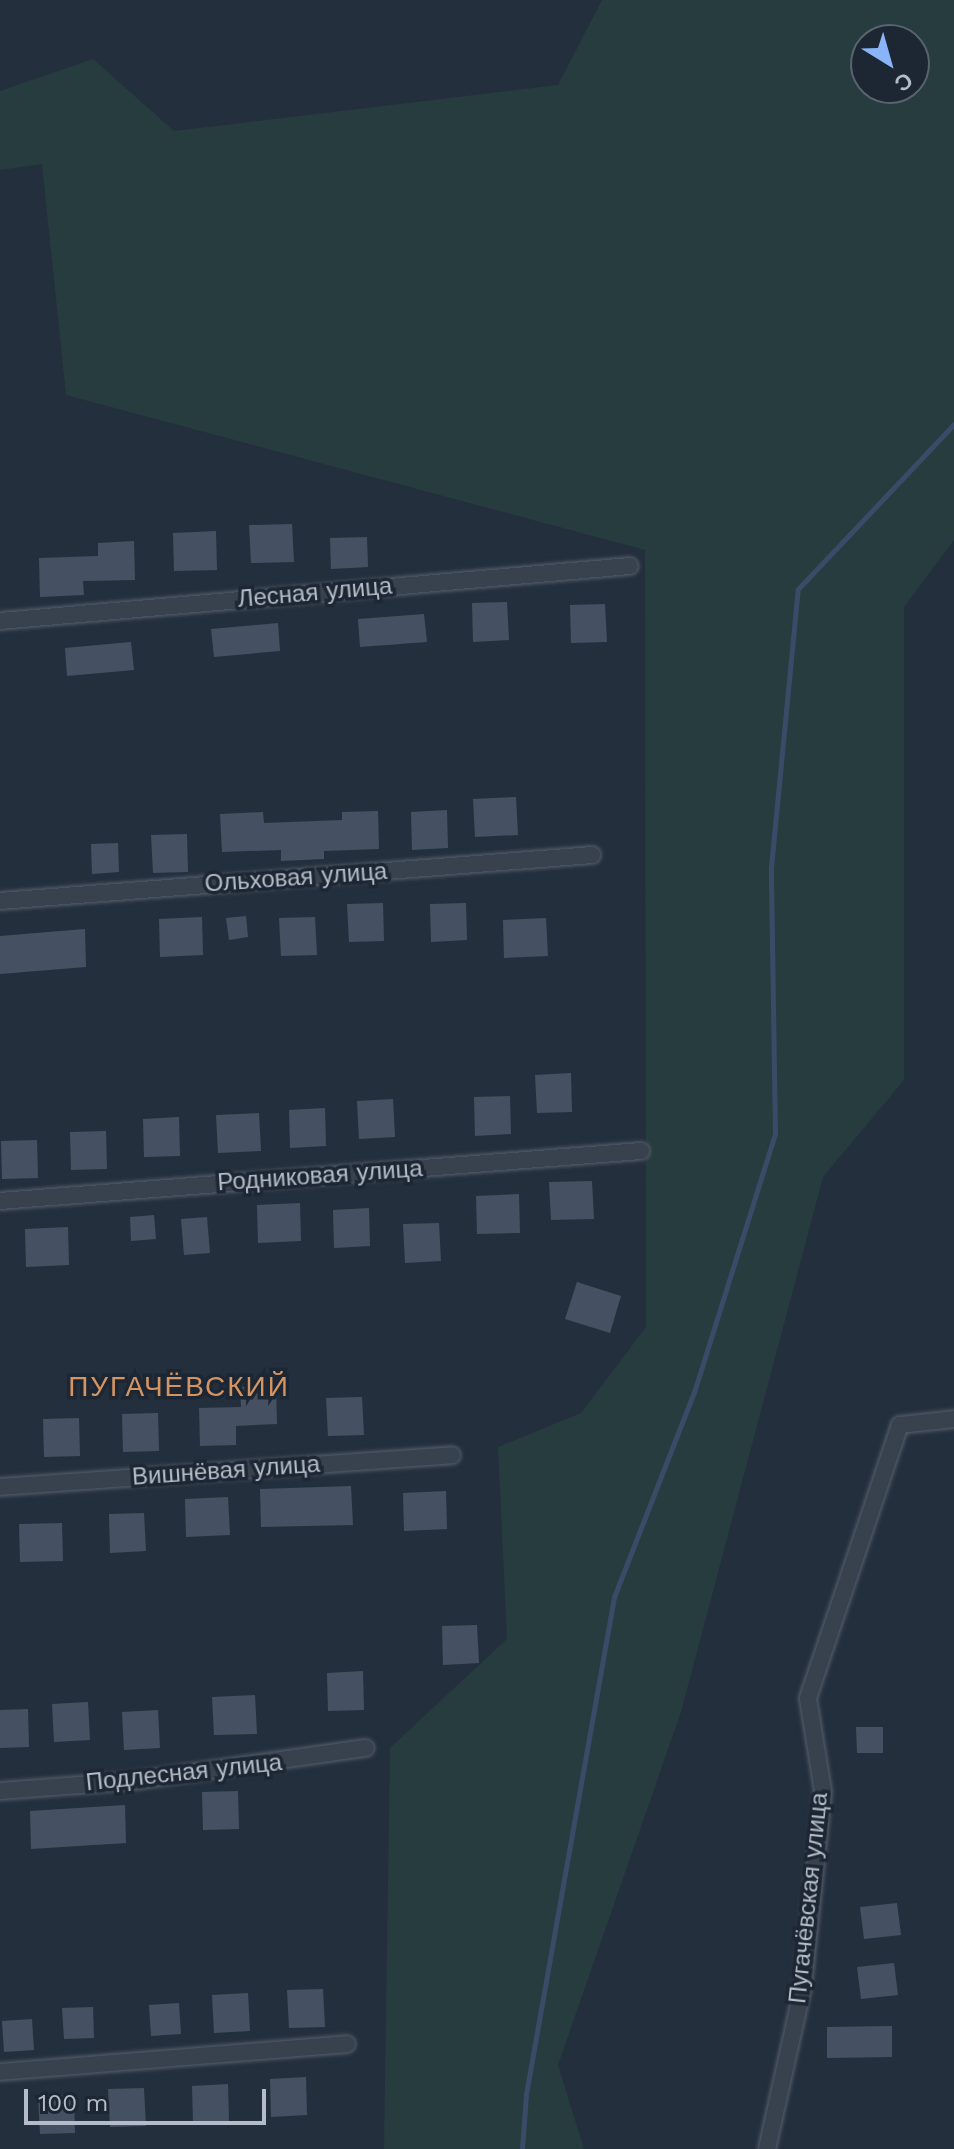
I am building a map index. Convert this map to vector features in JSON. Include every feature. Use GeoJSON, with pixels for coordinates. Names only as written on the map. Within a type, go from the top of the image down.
{"type":"FeatureCollection","features":[{"type":"Feature","properties":{"kind":"street","name":"Лесная улица"},"geometry":{"type":"LineString","coordinates":[[0,621],[630,566]]}},
{"type":"Feature","properties":{"kind":"street","name":"Ольховая улица"},"geometry":{"type":"LineString","coordinates":[[0,901],[592,855]]}},
{"type":"Feature","properties":{"kind":"street","name":"Родниковая улица"},"geometry":{"type":"LineString","coordinates":[[0,1201],[641,1151]]}},
{"type":"Feature","properties":{"kind":"street","name":"Пугачёвская улица"},"geometry":{"type":"LineString","coordinates":[[767,2149],[803,1986],[823,1791],[808,1698],[900,1425],[954,1419]]}},
{"type":"Feature","properties":{"kind":"street","name":"Вишнёвая улица"},"geometry":{"type":"LineString","coordinates":[[0,1487],[452,1455]]}},
{"type":"Feature","properties":{"kind":"street","name":"Подлесная улица"},"geometry":{"type":"LineString","coordinates":[[0,1791],[149,1779],[366,1748]]}},
{"type":"Feature","properties":{"kind":"street"},"geometry":{"type":"LineString","coordinates":[[0,2072],[347,2044]]}},
{"type":"Feature","properties":{"kind":"green space"},"geometry":{"type":"Polygon","coordinates":[[[602,0],[954,0],[954,540],[904,607],[904,1080],[823,1177],[681,1712],[558,2065],[584,2149],[384,2149],[390,1748],[507,1639],[498,1447],[581,1413],[646,1327],[645,550],[66,395],[42,164],[0,170],[0,91],[93,59],[174,131],[558,85],[602,0]]]}},
{"type":"Feature","properties":{"kind":"building"},"geometry":{"type":"Polygon","coordinates":[[[292,524],[294,562],[251,563],[249,525],[292,524]]]}},
{"type":"Feature","properties":{"kind":"building"},"geometry":{"type":"Polygon","coordinates":[[[216,531],[217,570],[174,571],[173,533],[216,531]]]}},
{"type":"Feature","properties":{"kind":"building"},"geometry":{"type":"Polygon","coordinates":[[[367,537],[368,567],[331,569],[330,538],[367,537]]]}},
{"type":"Feature","properties":{"kind":"building"},"geometry":{"type":"Polygon","coordinates":[[[134,541],[135,580],[83,581],[84,595],[40,597],[39,558],[98,556],[98,543],[134,541]]]}},
{"type":"Feature","properties":{"kind":"building"},"geometry":{"type":"Polygon","coordinates":[[[507,602],[509,640],[473,642],[472,603],[507,602]]]}},
{"type":"Feature","properties":{"kind":"building"},"geometry":{"type":"Polygon","coordinates":[[[605,604],[607,642],[571,643],[570,605],[605,604]]]}},
{"type":"Feature","properties":{"kind":"building"},"geometry":{"type":"Polygon","coordinates":[[[424,614],[427,642],[360,647],[358,619],[424,614]]]}},
{"type":"Feature","properties":{"kind":"building"},"geometry":{"type":"Polygon","coordinates":[[[278,623],[280,651],[214,657],[211,629],[278,623]]]}},
{"type":"Feature","properties":{"kind":"building"},"geometry":{"type":"Polygon","coordinates":[[[131,642],[134,670],[67,676],[65,648],[131,642]]]}},
{"type":"Feature","properties":{"kind":"building"},"geometry":{"type":"Polygon","coordinates":[[[516,797],[518,835],[475,837],[473,799],[516,797]]]}},
{"type":"Feature","properties":{"kind":"building"},"geometry":{"type":"Polygon","coordinates":[[[447,810],[448,848],[412,850],[411,812],[447,810]]]}},
{"type":"Feature","properties":{"kind":"building"},"geometry":{"type":"Polygon","coordinates":[[[378,811],[379,849],[324,851],[324,859],[281,861],[281,850],[222,852],[220,814],[263,812],[264,823],[342,820],[342,812],[378,811]]]}},
{"type":"Feature","properties":{"kind":"building"},"geometry":{"type":"Polygon","coordinates":[[[187,834],[188,872],[153,873],[151,835],[187,834]]]}},
{"type":"Feature","properties":{"kind":"building"},"geometry":{"type":"Polygon","coordinates":[[[118,843],[119,872],[92,874],[91,844],[118,843]]]}},
{"type":"Feature","properties":{"kind":"building"},"geometry":{"type":"Polygon","coordinates":[[[383,903],[384,941],[349,942],[347,904],[383,903]]]}},
{"type":"Feature","properties":{"kind":"building"},"geometry":{"type":"Polygon","coordinates":[[[466,903],[467,940],[431,942],[430,904],[466,903]]]}},
{"type":"Feature","properties":{"kind":"building"},"geometry":{"type":"Polygon","coordinates":[[[246,916],[248,937],[229,940],[226,918],[246,916]]]}},
{"type":"Feature","properties":{"kind":"building"},"geometry":{"type":"Polygon","coordinates":[[[202,917],[203,955],[160,957],[159,919],[202,917]]]}},
{"type":"Feature","properties":{"kind":"building"},"geometry":{"type":"Polygon","coordinates":[[[315,917],[317,955],[281,956],[279,918],[315,917]]]}},
{"type":"Feature","properties":{"kind":"building"},"geometry":{"type":"Polygon","coordinates":[[[546,918],[548,956],[504,958],[503,920],[546,918]]]}},
{"type":"Feature","properties":{"kind":"building"},"geometry":{"type":"Polygon","coordinates":[[[85,929],[86,967],[0,974],[0,936],[85,929]]]}},
{"type":"Feature","properties":{"kind":"building"},"geometry":{"type":"Polygon","coordinates":[[[571,1073],[572,1112],[537,1113],[535,1075],[571,1073]]]}},
{"type":"Feature","properties":{"kind":"building"},"geometry":{"type":"Polygon","coordinates":[[[510,1096],[511,1134],[475,1136],[474,1097],[510,1096]]]}},
{"type":"Feature","properties":{"kind":"building"},"geometry":{"type":"Polygon","coordinates":[[[393,1099],[395,1137],[359,1139],[357,1101],[393,1099]]]}},
{"type":"Feature","properties":{"kind":"building"},"geometry":{"type":"Polygon","coordinates":[[[325,1108],[326,1146],[290,1148],[289,1110],[325,1108]]]}},
{"type":"Feature","properties":{"kind":"building"},"geometry":{"type":"Polygon","coordinates":[[[259,1113],[261,1151],[218,1153],[216,1115],[259,1113]]]}},
{"type":"Feature","properties":{"kind":"building"},"geometry":{"type":"Polygon","coordinates":[[[179,1117],[180,1156],[144,1157],[143,1119],[179,1117]]]}},
{"type":"Feature","properties":{"kind":"building"},"geometry":{"type":"Polygon","coordinates":[[[106,1131],[107,1169],[71,1170],[70,1132],[106,1131]]]}},
{"type":"Feature","properties":{"kind":"building"},"geometry":{"type":"Polygon","coordinates":[[[37,1140],[38,1178],[2,1179],[1,1141],[37,1140]]]}},
{"type":"Feature","properties":{"kind":"building"},"geometry":{"type":"Polygon","coordinates":[[[592,1181],[594,1219],[551,1220],[549,1182],[592,1181]]]}},
{"type":"Feature","properties":{"kind":"building"},"geometry":{"type":"Polygon","coordinates":[[[519,1194],[520,1233],[477,1234],[476,1196],[519,1194]]]}},
{"type":"Feature","properties":{"kind":"building"},"geometry":{"type":"Polygon","coordinates":[[[300,1203],[301,1241],[258,1243],[257,1205],[300,1203]]]}},
{"type":"Feature","properties":{"kind":"building"},"geometry":{"type":"Polygon","coordinates":[[[369,1208],[370,1246],[334,1248],[333,1210],[369,1208]]]}},
{"type":"Feature","properties":{"kind":"building"},"geometry":{"type":"Polygon","coordinates":[[[154,1215],[156,1239],[131,1241],[130,1217],[154,1215]]]}},
{"type":"Feature","properties":{"kind":"building"},"geometry":{"type":"Polygon","coordinates":[[[207,1217],[210,1253],[184,1255],[181,1219],[207,1217]]]}},
{"type":"Feature","properties":{"kind":"building"},"geometry":{"type":"Polygon","coordinates":[[[439,1223],[441,1261],[405,1263],[403,1224],[439,1223]]]}},
{"type":"Feature","properties":{"kind":"building"},"geometry":{"type":"Polygon","coordinates":[[[68,1227],[69,1265],[26,1267],[25,1229],[68,1227]]]}},
{"type":"Feature","properties":{"kind":"building"},"geometry":{"type":"Polygon","coordinates":[[[577,1282],[621,1296],[610,1333],[565,1319],[577,1282]]]}},
{"type":"Feature","properties":{"kind":"building"},"geometry":{"type":"Polygon","coordinates":[[[276,1386],[277,1424],[236,1426],[236,1445],[200,1446],[199,1408],[241,1407],[240,1387],[276,1386]]]}},
{"type":"Feature","properties":{"kind":"building"},"geometry":{"type":"Polygon","coordinates":[[[362,1397],[364,1435],[328,1436],[326,1398],[362,1397]]]}},
{"type":"Feature","properties":{"kind":"building"},"geometry":{"type":"Polygon","coordinates":[[[158,1413],[159,1451],[123,1452],[122,1414],[158,1413]]]}},
{"type":"Feature","properties":{"kind":"building"},"geometry":{"type":"Polygon","coordinates":[[[79,1418],[80,1456],[44,1457],[43,1419],[79,1418]]]}},
{"type":"Feature","properties":{"kind":"building"},"geometry":{"type":"Polygon","coordinates":[[[351,1486],[353,1525],[261,1527],[260,1489],[351,1486]]]}},
{"type":"Feature","properties":{"kind":"building"},"geometry":{"type":"Polygon","coordinates":[[[446,1491],[447,1529],[404,1531],[403,1493],[446,1491]]]}},
{"type":"Feature","properties":{"kind":"building"},"geometry":{"type":"Polygon","coordinates":[[[228,1497],[230,1535],[186,1537],[185,1499],[228,1497]]]}},
{"type":"Feature","properties":{"kind":"building"},"geometry":{"type":"Polygon","coordinates":[[[144,1513],[146,1551],[110,1553],[109,1514],[144,1513]]]}},
{"type":"Feature","properties":{"kind":"building"},"geometry":{"type":"Polygon","coordinates":[[[62,1523],[63,1561],[20,1562],[19,1524],[62,1523]]]}},
{"type":"Feature","properties":{"kind":"building"},"geometry":{"type":"Polygon","coordinates":[[[477,1625],[479,1663],[443,1665],[442,1626],[477,1625]]]}},
{"type":"Feature","properties":{"kind":"building"},"geometry":{"type":"Polygon","coordinates":[[[363,1671],[364,1710],[328,1711],[327,1673],[363,1671]]]}},
{"type":"Feature","properties":{"kind":"building"},"geometry":{"type":"Polygon","coordinates":[[[255,1695],[257,1734],[214,1735],[212,1697],[255,1695]]]}},
{"type":"Feature","properties":{"kind":"building"},"geometry":{"type":"Polygon","coordinates":[[[88,1702],[90,1740],[54,1742],[52,1704],[88,1702]]]}},
{"type":"Feature","properties":{"kind":"building"},"geometry":{"type":"Polygon","coordinates":[[[28,1709],[29,1747],[0,1748],[0,1710],[28,1709]]]}},
{"type":"Feature","properties":{"kind":"building"},"geometry":{"type":"Polygon","coordinates":[[[158,1710],[160,1748],[124,1750],[122,1712],[158,1710]]]}},
{"type":"Feature","properties":{"kind":"building"},"geometry":{"type":"Polygon","coordinates":[[[856,1727],[883,1727],[883,1753],[857,1753],[856,1727]]]}},
{"type":"Feature","properties":{"kind":"building"},"geometry":{"type":"Polygon","coordinates":[[[238,1791],[239,1829],[203,1830],[202,1792],[238,1791]]]}},
{"type":"Feature","properties":{"kind":"building"},"geometry":{"type":"Polygon","coordinates":[[[125,1805],[126,1843],[31,1849],[30,1811],[125,1805]]]}},
{"type":"Feature","properties":{"kind":"building"},"geometry":{"type":"Polygon","coordinates":[[[897,1903],[901,1935],[864,1939],[860,1907],[897,1903]]]}},
{"type":"Feature","properties":{"kind":"building"},"geometry":{"type":"Polygon","coordinates":[[[894,1963],[898,1995],[861,1999],[857,1967],[894,1963]]]}},
{"type":"Feature","properties":{"kind":"building"},"geometry":{"type":"Polygon","coordinates":[[[323,1989],[325,2027],[289,2028],[287,1990],[323,1989]]]}},
{"type":"Feature","properties":{"kind":"building"},"geometry":{"type":"Polygon","coordinates":[[[248,1993],[250,2031],[214,2033],[212,1995],[248,1993]]]}},
{"type":"Feature","properties":{"kind":"building"},"geometry":{"type":"Polygon","coordinates":[[[179,2003],[181,2034],[151,2036],[149,2005],[179,2003]]]}},
{"type":"Feature","properties":{"kind":"building"},"geometry":{"type":"Polygon","coordinates":[[[93,2007],[94,2038],[64,2039],[62,2008],[93,2007]]]}},
{"type":"Feature","properties":{"kind":"building"},"geometry":{"type":"Polygon","coordinates":[[[32,2019],[34,2050],[4,2052],[2,2021],[32,2019]]]}},
{"type":"Feature","properties":{"kind":"building"},"geometry":{"type":"Polygon","coordinates":[[[892,2026],[892,2057],[827,2058],[827,2027],[892,2026]]]}},
{"type":"Feature","properties":{"kind":"building"},"geometry":{"type":"Polygon","coordinates":[[[306,2077],[307,2115],[271,2117],[270,2079],[306,2077]]]}},
{"type":"Feature","properties":{"kind":"building"},"geometry":{"type":"Polygon","coordinates":[[[228,2084],[229,2122],[193,2123],[192,2086],[228,2084]]]}},
{"type":"Feature","properties":{"kind":"building"},"geometry":{"type":"Polygon","coordinates":[[[144,2088],[146,2126],[110,2127],[108,2089],[144,2088]]]}},
{"type":"Feature","properties":{"kind":"building"},"geometry":{"type":"Polygon","coordinates":[[[74,2095],[75,2133],[40,2134],[38,2096],[74,2095]]]}},
{"type":"Feature","properties":{"kind":"waterway"},"geometry":{"type":"LineString","coordinates":[[522,2149],[526,2094],[614,1597],[695,1389],[775,1133],[771,867],[798,589],[954,424]]}},
{"type":"Feature","properties":{"kind":"district","name":"ПУГАЧЁВСКИЙ"},"geometry":{"type":"Point","coordinates":[179,1387]}}]}
